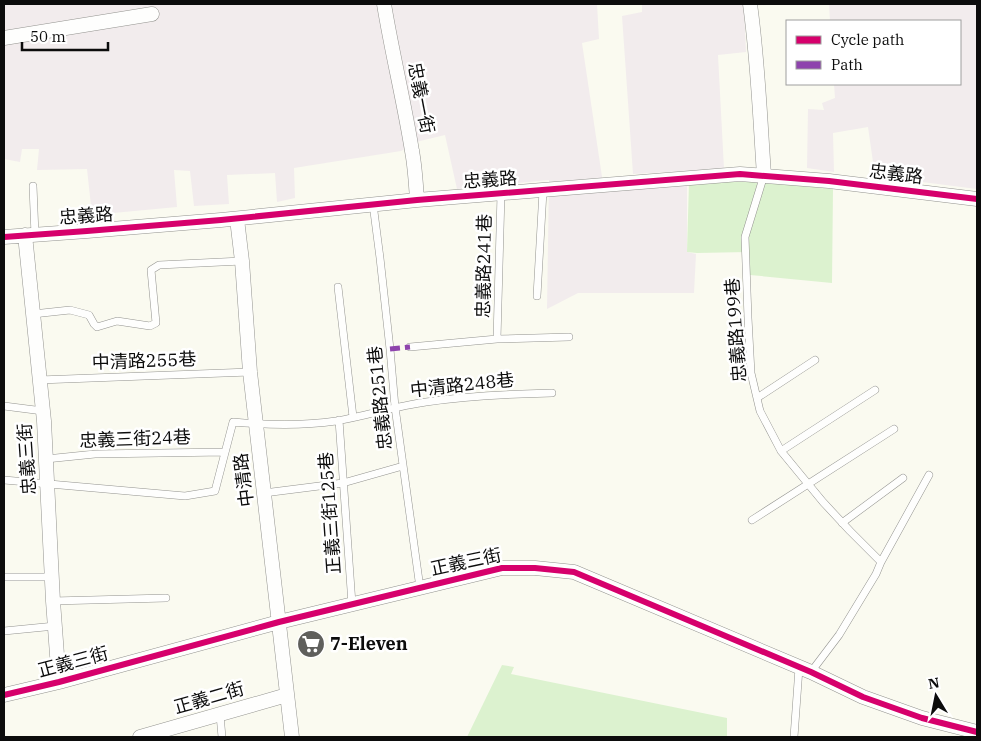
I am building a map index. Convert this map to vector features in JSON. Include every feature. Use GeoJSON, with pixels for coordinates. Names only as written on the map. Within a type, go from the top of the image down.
{"type":"FeatureCollection","features":[{"type":"Feature","properties":{"kind":"street","name":"忠義一街"},"geometry":{"type":"LineString","coordinates":[[384,4],[412,152],[417,200]]}},
{"type":"Feature","properties":{"kind":"street"},"geometry":{"type":"LineString","coordinates":[[750,4],[756,51],[764,175]]}},
{"type":"Feature","properties":{"kind":"street"},"geometry":{"type":"LineString","coordinates":[[4,38],[152,14]]}},
{"type":"Feature","properties":{"kind":"street","name":"忠義路"},"geometry":{"type":"LineString","coordinates":[[4,237],[237,219],[372,204],[734,174],[829,180],[977,199]]}},
{"type":"Feature","properties":{"kind":"street","name":"中清路"},"geometry":{"type":"LineString","coordinates":[[237,219],[250,372],[292,737]]}},
{"type":"Feature","properties":{"kind":"street","name":"忠義三街"},"geometry":{"type":"LineString","coordinates":[[30,235],[33,314],[48,484],[53,601],[60,682]]}},
{"type":"Feature","properties":{"kind":"street","name":"正義三街"},"geometry":{"type":"LineString","coordinates":[[4,695],[60,682],[279,622],[502,568],[535,568],[574,572],[864,697],[922,718],[977,732]]}},
{"type":"Feature","properties":{"kind":"street","name":"正義二街"},"geometry":{"type":"LineString","coordinates":[[140,737],[157,735],[288,695]]}},
{"type":"Feature","properties":{"kind":"lane","name":"忠義路199巷"},"geometry":{"type":"LineString","coordinates":[[764,175],[746,237],[751,373],[760,411],[781,451],[823,502],[880,562]]}},
{"type":"Feature","properties":{"kind":"lane"},"geometry":{"type":"LineString","coordinates":[[30,235],[33,186]]}},
{"type":"Feature","properties":{"kind":"lane"},"geometry":{"type":"LineString","coordinates":[[537,296],[543,191]]}},
{"type":"Feature","properties":{"kind":"lane","name":"忠義路241巷"},"geometry":{"type":"LineString","coordinates":[[497,339],[501,194]]}},
{"type":"Feature","properties":{"kind":"lane","name":"忠義路251巷"},"geometry":{"type":"LineString","coordinates":[[372,204],[381,267],[395,407],[420,588]]}},
{"type":"Feature","properties":{"kind":"lane"},"geometry":{"type":"LineString","coordinates":[[33,314],[70,310],[89,315],[97,327],[117,321],[150,326],[156,323],[151,270],[159,265],[242,261]]}},
{"type":"Feature","properties":{"kind":"lane"},"geometry":{"type":"LineString","coordinates":[[338,287],[353,417]]}},
{"type":"Feature","properties":{"kind":"lane"},"geometry":{"type":"LineString","coordinates":[[410,347],[497,339],[568,337]]}},
{"type":"Feature","properties":{"kind":"lane"},"geometry":{"type":"LineString","coordinates":[[757,398],[815,360]]}},
{"type":"Feature","properties":{"kind":"lane","name":"中清路255巷"},"geometry":{"type":"LineString","coordinates":[[39,380],[250,372]]}},
{"type":"Feature","properties":{"kind":"lane"},"geometry":{"type":"LineString","coordinates":[[781,451],[875,390]]}},
{"type":"Feature","properties":{"kind":"lane","name":"中清路248巷"},"geometry":{"type":"LineString","coordinates":[[225,452],[233,422],[302,424],[339,420],[425,402],[485,396],[552,393]]}},
{"type":"Feature","properties":{"kind":"lane"},"geometry":{"type":"LineString","coordinates":[[4,406],[42,411]]}},
{"type":"Feature","properties":{"kind":"lane","name":"正義三街125巷"},"geometry":{"type":"LineString","coordinates":[[339,420],[352,604]]}},
{"type":"Feature","properties":{"kind":"lane"},"geometry":{"type":"LineString","coordinates":[[752,520],[894,428]]}},
{"type":"Feature","properties":{"kind":"lane"},"geometry":{"type":"LineString","coordinates":[[4,480],[185,496],[215,491],[225,452]]}},
{"type":"Feature","properties":{"kind":"lane","name":"忠義三街24巷"},"geometry":{"type":"LineString","coordinates":[[46,459],[95,454],[225,452]]}},
{"type":"Feature","properties":{"kind":"lane"},"geometry":{"type":"LineString","coordinates":[[264,493],[343,483],[403,466]]}},
{"type":"Feature","properties":{"kind":"lane"},"geometry":{"type":"LineString","coordinates":[[794,737],[805,670],[839,636],[876,574],[880,562],[929,475]]}},
{"type":"Feature","properties":{"kind":"lane"},"geometry":{"type":"LineString","coordinates":[[842,523],[903,478]]}},
{"type":"Feature","properties":{"kind":"lane"},"geometry":{"type":"LineString","coordinates":[[4,577],[52,577]]}},
{"type":"Feature","properties":{"kind":"lane"},"geometry":{"type":"LineString","coordinates":[[53,601],[166,598]]}},
{"type":"Feature","properties":{"kind":"lane"},"geometry":{"type":"LineString","coordinates":[[4,631],[55,626]]}},
{"type":"Feature","properties":{"kind":"lane"},"geometry":{"type":"LineString","coordinates":[[220,715],[222,737]]}},
{"type":"Feature","properties":{"kind":"shaded area"},"geometry":{"type":"Polygon","coordinates":[[[4,4],[597,4],[599,39],[582,43],[604,190],[687,185],[687,252],[696,254],[694,293],[578,293],[547,309],[549,180],[457,189],[445,135],[420,141],[401,151],[294,168],[295,198],[277,202],[275,173],[227,175],[229,204],[194,206],[190,171],[174,170],[177,207],[92,215],[87,169],[37,170],[39,149],[22,149],[20,162],[4,159],[4,4]]]}},
{"type":"Feature","properties":{"kind":"shaded area"},"geometry":{"type":"Polygon","coordinates":[[[642,4],[787,4],[744,6],[746,52],[718,55],[724,169],[633,174],[622,16],[642,12],[642,4]]]}},
{"type":"Feature","properties":{"kind":"shaded area"},"geometry":{"type":"Polygon","coordinates":[[[829,4],[977,4],[977,189],[875,176],[868,127],[833,133],[834,172],[807,168],[808,109],[824,110],[822,103],[835,98],[834,85],[961,85],[961,20],[830,20],[829,4]]]}},
{"type":"Feature","properties":{"kind":"green space"},"geometry":{"type":"Polygon","coordinates":[[[689,182],[764,182],[833,189],[832,283],[750,275],[748,252],[687,252],[689,182]]]}},
{"type":"Feature","properties":{"kind":"green space"},"geometry":{"type":"Polygon","coordinates":[[[502,665],[514,667],[511,674],[727,718],[727,737],[467,737],[502,665]]]}},
{"type":"Feature","properties":{"kind":"marked path"},"geometry":{"type":"LineString","coordinates":[[390,349],[410,347]]}},
{"type":"Feature","properties":{"kind":"cycle path"},"geometry":{"type":"LineString","coordinates":[[4,237],[221,220],[417,200],[740,174],[829,181],[977,199]]}},
{"type":"Feature","properties":{"kind":"cycle path"},"geometry":{"type":"LineString","coordinates":[[4,695],[59,682],[279,622],[502,568],[535,568],[574,572],[811,672],[863,697],[922,718],[977,732]]}},
{"type":"Feature","properties":{"kind":"place","name":"7-Eleven"},"geometry":{"type":"Point","coordinates":[311,644]}}]}
